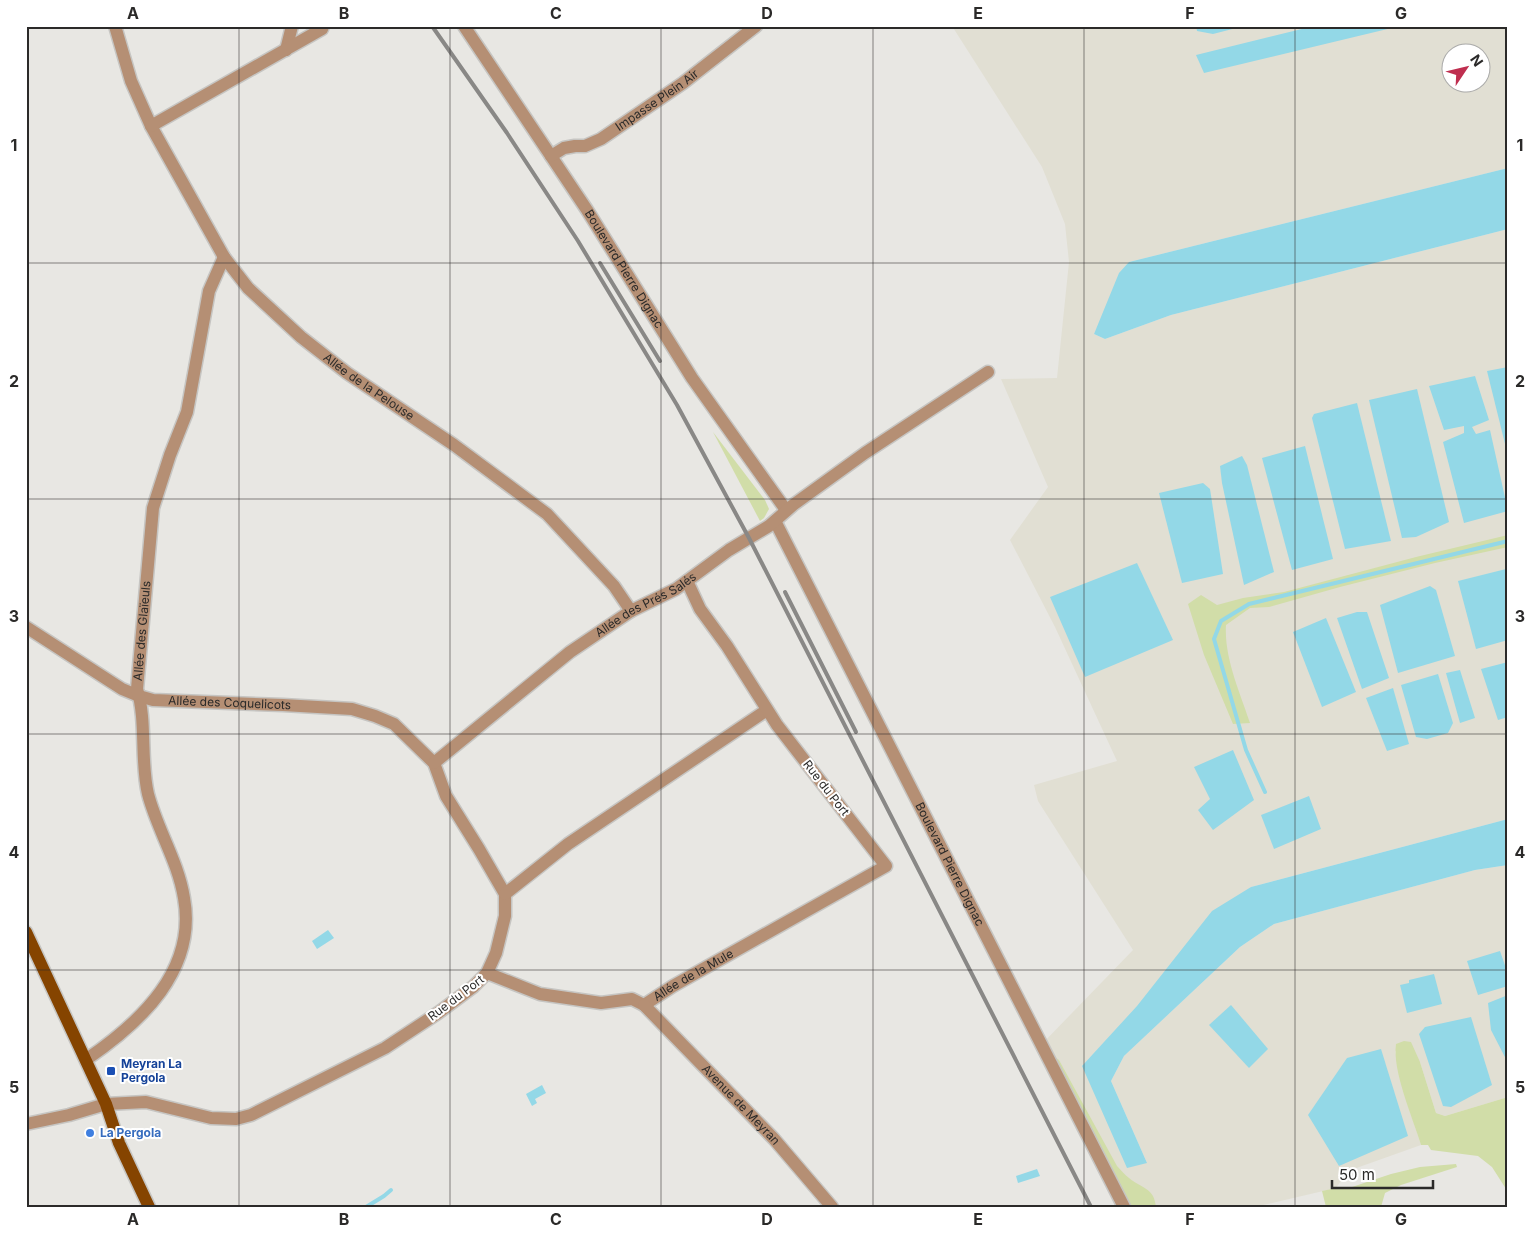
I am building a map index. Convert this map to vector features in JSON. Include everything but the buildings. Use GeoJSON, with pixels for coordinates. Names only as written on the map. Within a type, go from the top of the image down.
{"type":"FeatureCollection","features":[{"type":"Feature","properties":{"kind":"main road"},"geometry":{"type":"LineString","coordinates":[[26,932],[86,1059],[106,1104],[119,1143],[149,1207]]}},
{"type":"Feature","properties":{"kind":"street","name":"Allée de la Pelouse"},"geometry":{"type":"LineString","coordinates":[[115,26],[131,81],[152,126],[224,257],[248,288],[300,337],[347,373],[454,445],[546,514],[614,586],[631,611]]}},
{"type":"Feature","properties":{"kind":"street"},"geometry":{"type":"LineString","coordinates":[[286,50],[292,26]]}},
{"type":"Feature","properties":{"kind":"street"},"geometry":{"type":"LineString","coordinates":[[152,126],[322,29],[323,26]]}},
{"type":"Feature","properties":{"kind":"street","name":"Impasse Plein Air"},"geometry":{"type":"LineString","coordinates":[[551,156],[564,148],[585,146],[601,139],[683,83],[756,26]]}},
{"type":"Feature","properties":{"kind":"street","name":"Boulevard Pierre Dignac"},"geometry":{"type":"LineString","coordinates":[[468,28],[587,210],[697,386],[786,510]]}},
{"type":"Feature","properties":{"kind":"street","name":"Allée des Glaïeuls"},"geometry":{"type":"LineString","coordinates":[[86,1059],[139,1018],[165,986],[180,960],[186,924],[184,898],[148,793],[139,696],[136,689],[153,508],[170,455],[187,412],[209,291],[224,257]]}},
{"type":"Feature","properties":{"kind":"street","name":"Allée des Prés Salés"},"geometry":{"type":"LineString","coordinates":[[434,763],[570,652],[631,611],[676,589],[729,550],[775,521],[786,510],[865,453],[988,372]]}},
{"type":"Feature","properties":{"kind":"street","name":"Boulevard Pierre Dignac"},"geometry":{"type":"LineString","coordinates":[[775,521],[1124,1207]]}},
{"type":"Feature","properties":{"kind":"street","name":"Rue du Port"},"geometry":{"type":"LineString","coordinates":[[687,581],[700,609],[777,725],[886,866]]}},
{"type":"Feature","properties":{"kind":"street","name":"Allée des Coquelicots"},"geometry":{"type":"LineString","coordinates":[[26,627],[122,689],[139,696],[153,700],[278,704],[352,709],[394,724],[434,763]]}},
{"type":"Feature","properties":{"kind":"street"},"geometry":{"type":"LineString","coordinates":[[434,763],[446,796],[505,894],[568,844],[767,710]]}},
{"type":"Feature","properties":{"kind":"street","name":"Allée de la Mule"},"geometry":{"type":"LineString","coordinates":[[487,973],[540,994],[601,1003],[632,999],[644,1005],[673,986],[886,866]]}},
{"type":"Feature","properties":{"kind":"street","name":"Rue du Port"},"geometry":{"type":"LineString","coordinates":[[26,1124],[69,1115],[106,1104],[146,1102],[211,1118],[236,1119],[251,1115],[384,1048],[452,1003],[487,973],[496,953],[501,935],[505,916],[505,894]]}},
{"type":"Feature","properties":{"kind":"street","name":"Avenue de Meyran"},"geometry":{"type":"LineString","coordinates":[[644,1005],[774,1139],[832,1207]]}},
{"type":"Feature","properties":{"kind":"shaded area"},"geometry":{"type":"Polygon","coordinates":[[[952,26],[1508,26],[1508,168],[1129,262],[1094,334],[1105,339],[1171,315],[1508,229],[1508,819],[1251,887],[1082,1066],[1147,1163],[1111,1081],[1124,1056],[1240,947],[1274,924],[1475,870],[1508,865],[1508,1097],[1445,1116],[1436,1113],[1420,1062],[1395,1051],[1401,1082],[1421,1145],[1348,1171],[1336,1188],[1255,1207],[1127,1207],[1041,1045],[1133,950],[1038,801],[1034,785],[1117,761],[1055,627],[1010,540],[1048,487],[1001,379],[1057,378],[1069,262],[1065,224],[1042,167],[952,26]]]}},
{"type":"Feature","properties":{"kind":"green space"},"geometry":{"type":"Polygon","coordinates":[[[713,432],[765,500],[769,509],[760,521],[713,432]]]}},
{"type":"Feature","properties":{"kind":"green space"},"geometry":{"type":"Polygon","coordinates":[[[1508,535],[1508,547],[1435,563],[1269,607],[1250,608],[1226,625],[1230,662],[1250,723],[1233,724],[1204,655],[1188,604],[1201,595],[1217,605],[1243,598],[1284,592],[1508,535]]]}},
{"type":"Feature","properties":{"kind":"green space"},"geometry":{"type":"Polygon","coordinates":[[[1404,1041],[1411,1042],[1420,1062],[1436,1113],[1445,1116],[1508,1097],[1508,1192],[1492,1167],[1478,1156],[1431,1150],[1428,1145],[1421,1145],[1397,1067],[1396,1044],[1404,1041]]]}},
{"type":"Feature","properties":{"kind":"green space"},"geometry":{"type":"Polygon","coordinates":[[[1055,1057],[1059,1060],[1117,1166],[1134,1182],[1150,1192],[1155,1200],[1156,1207],[1135,1207],[1129,1204],[1055,1057]]]}},
{"type":"Feature","properties":{"kind":"green space"},"geometry":{"type":"Polygon","coordinates":[[[1456,1164],[1457,1167],[1401,1185],[1385,1193],[1381,1207],[1326,1207],[1322,1191],[1352,1187],[1420,1167],[1456,1164]]]}},
{"type":"Feature","properties":{"kind":"water"},"geometry":{"type":"Polygon","coordinates":[[[1196,26],[1244,26],[1213,34],[1197,31],[1196,26]]]}},
{"type":"Feature","properties":{"kind":"water"},"geometry":{"type":"Polygon","coordinates":[[[1314,26],[1400,26],[1204,73],[1196,55],[1314,26]]]}},
{"type":"Feature","properties":{"kind":"water"},"geometry":{"type":"Polygon","coordinates":[[[1508,168],[1508,229],[1171,315],[1105,339],[1094,334],[1119,273],[1129,262],[1508,168]]]}},
{"type":"Feature","properties":{"kind":"water"},"geometry":{"type":"Polygon","coordinates":[[[1508,367],[1508,456],[1487,371],[1508,367]]]}},
{"type":"Feature","properties":{"kind":"water"},"geometry":{"type":"Polygon","coordinates":[[[1475,376],[1489,420],[1472,427],[1476,434],[1490,430],[1508,511],[1464,523],[1443,442],[1464,433],[1464,426],[1444,430],[1429,386],[1475,376]]]}},
{"type":"Feature","properties":{"kind":"water"},"geometry":{"type":"Polygon","coordinates":[[[1417,389],[1449,522],[1416,537],[1402,538],[1369,400],[1417,389]]]}},
{"type":"Feature","properties":{"kind":"water"},"geometry":{"type":"Polygon","coordinates":[[[1357,403],[1391,541],[1345,549],[1312,418],[1314,414],[1357,403]]]}},
{"type":"Feature","properties":{"kind":"water"},"geometry":{"type":"Polygon","coordinates":[[[1305,446],[1333,559],[1292,570],[1262,458],[1305,446]]]}},
{"type":"Feature","properties":{"kind":"water"},"geometry":{"type":"Polygon","coordinates":[[[1242,456],[1247,465],[1274,572],[1244,585],[1220,466],[1242,456]]]}},
{"type":"Feature","properties":{"kind":"water"},"geometry":{"type":"Polygon","coordinates":[[[1203,483],[1210,489],[1223,574],[1182,583],[1159,493],[1203,483]]]}},
{"type":"Feature","properties":{"kind":"water"},"geometry":{"type":"Polygon","coordinates":[[[1137,563],[1173,640],[1085,677],[1050,597],[1137,563]]]}},
{"type":"Feature","properties":{"kind":"water"},"geometry":{"type":"Polygon","coordinates":[[[1506,569],[1508,574],[1508,640],[1476,649],[1458,581],[1506,569]]]}},
{"type":"Feature","properties":{"kind":"water"},"geometry":{"type":"Polygon","coordinates":[[[1430,586],[1436,590],[1455,656],[1398,673],[1380,605],[1430,586]]]}},
{"type":"Feature","properties":{"kind":"water"},"geometry":{"type":"Polygon","coordinates":[[[1357,612],[1367,612],[1389,678],[1362,689],[1337,618],[1357,612]]]}},
{"type":"Feature","properties":{"kind":"water"},"geometry":{"type":"Polygon","coordinates":[[[1326,618],[1356,692],[1322,707],[1293,632],[1326,618]]]}},
{"type":"Feature","properties":{"kind":"water"},"geometry":{"type":"Polygon","coordinates":[[[1508,662],[1508,717],[1498,720],[1481,669],[1508,662]]]}},
{"type":"Feature","properties":{"kind":"water"},"geometry":{"type":"Polygon","coordinates":[[[1460,670],[1475,718],[1460,723],[1446,673],[1460,670]]]}},
{"type":"Feature","properties":{"kind":"water"},"geometry":{"type":"Polygon","coordinates":[[[1438,674],[1453,723],[1448,733],[1427,739],[1416,737],[1401,685],[1438,674]]]}},
{"type":"Feature","properties":{"kind":"water"},"geometry":{"type":"Polygon","coordinates":[[[1393,688],[1409,744],[1387,751],[1366,698],[1393,688]]]}},
{"type":"Feature","properties":{"kind":"water"},"geometry":{"type":"Polygon","coordinates":[[[1233,750],[1254,800],[1213,830],[1198,810],[1210,799],[1194,767],[1233,750]]]}},
{"type":"Feature","properties":{"kind":"water"},"geometry":{"type":"Polygon","coordinates":[[[1309,796],[1321,829],[1274,849],[1261,815],[1309,796]]]}},
{"type":"Feature","properties":{"kind":"water"},"geometry":{"type":"Polygon","coordinates":[[[1508,819],[1508,865],[1475,870],[1274,924],[1240,947],[1124,1056],[1111,1081],[1147,1163],[1127,1168],[1082,1066],[1137,1006],[1212,911],[1251,887],[1508,819]]]}},
{"type":"Feature","properties":{"kind":"water"},"geometry":{"type":"Polygon","coordinates":[[[328,930],[334,938],[317,949],[312,941],[328,930]]]}},
{"type":"Feature","properties":{"kind":"water"},"geometry":{"type":"Polygon","coordinates":[[[1500,951],[1508,974],[1508,986],[1478,995],[1467,961],[1500,951]]]}},
{"type":"Feature","properties":{"kind":"water"},"geometry":{"type":"Polygon","coordinates":[[[1434,974],[1442,1004],[1407,1013],[1400,985],[1409,983],[1409,980],[1434,974]]]}},
{"type":"Feature","properties":{"kind":"water"},"geometry":{"type":"Polygon","coordinates":[[[1508,995],[1508,1063],[1491,1030],[1488,1003],[1508,995]]]}},
{"type":"Feature","properties":{"kind":"water"},"geometry":{"type":"Polygon","coordinates":[[[1231,1005],[1268,1049],[1249,1068],[1209,1025],[1231,1005]]]}},
{"type":"Feature","properties":{"kind":"water"},"geometry":{"type":"Polygon","coordinates":[[[1471,1017],[1492,1085],[1451,1107],[1443,1106],[1419,1034],[1425,1027],[1471,1017]]]}},
{"type":"Feature","properties":{"kind":"water"},"geometry":{"type":"Polygon","coordinates":[[[1381,1049],[1408,1136],[1339,1166],[1308,1115],[1347,1058],[1381,1049]]]}},
{"type":"Feature","properties":{"kind":"water"},"geometry":{"type":"Polygon","coordinates":[[[542,1085],[546,1093],[535,1099],[537,1103],[532,1106],[526,1094],[542,1085]]]}},
{"type":"Feature","properties":{"kind":"water"},"geometry":{"type":"Polygon","coordinates":[[[1037,1169],[1040,1176],[1018,1183],[1016,1176],[1037,1169]]]}},
{"type":"Feature","properties":{"kind":"waterway"},"geometry":{"type":"LineString","coordinates":[[1265,792],[1246,750],[1214,639],[1221,621],[1249,604],[1508,541]]}},
{"type":"Feature","properties":{"kind":"waterway"},"geometry":{"type":"LineString","coordinates":[[366,1207],[391,1190]]}},
{"type":"Feature","properties":{"kind":"railway"},"geometry":{"type":"LineString","coordinates":[[432,26],[507,133],[578,241],[677,405],[749,538],[1091,1207]]}},
{"type":"Feature","properties":{"kind":"railway"},"geometry":{"type":"LineString","coordinates":[[600,263],[660,361]]}},
{"type":"Feature","properties":{"kind":"railway"},"geometry":{"type":"LineString","coordinates":[[785,592],[856,732]]}},
{"type":"Feature","properties":{"kind":"place","name":"Meyran La Pergola"},"geometry":{"type":"Point","coordinates":[111,1071]}},
{"type":"Feature","properties":{"kind":"place","name":"La Pergola"},"geometry":{"type":"Point","coordinates":[90,1133]}}]}
